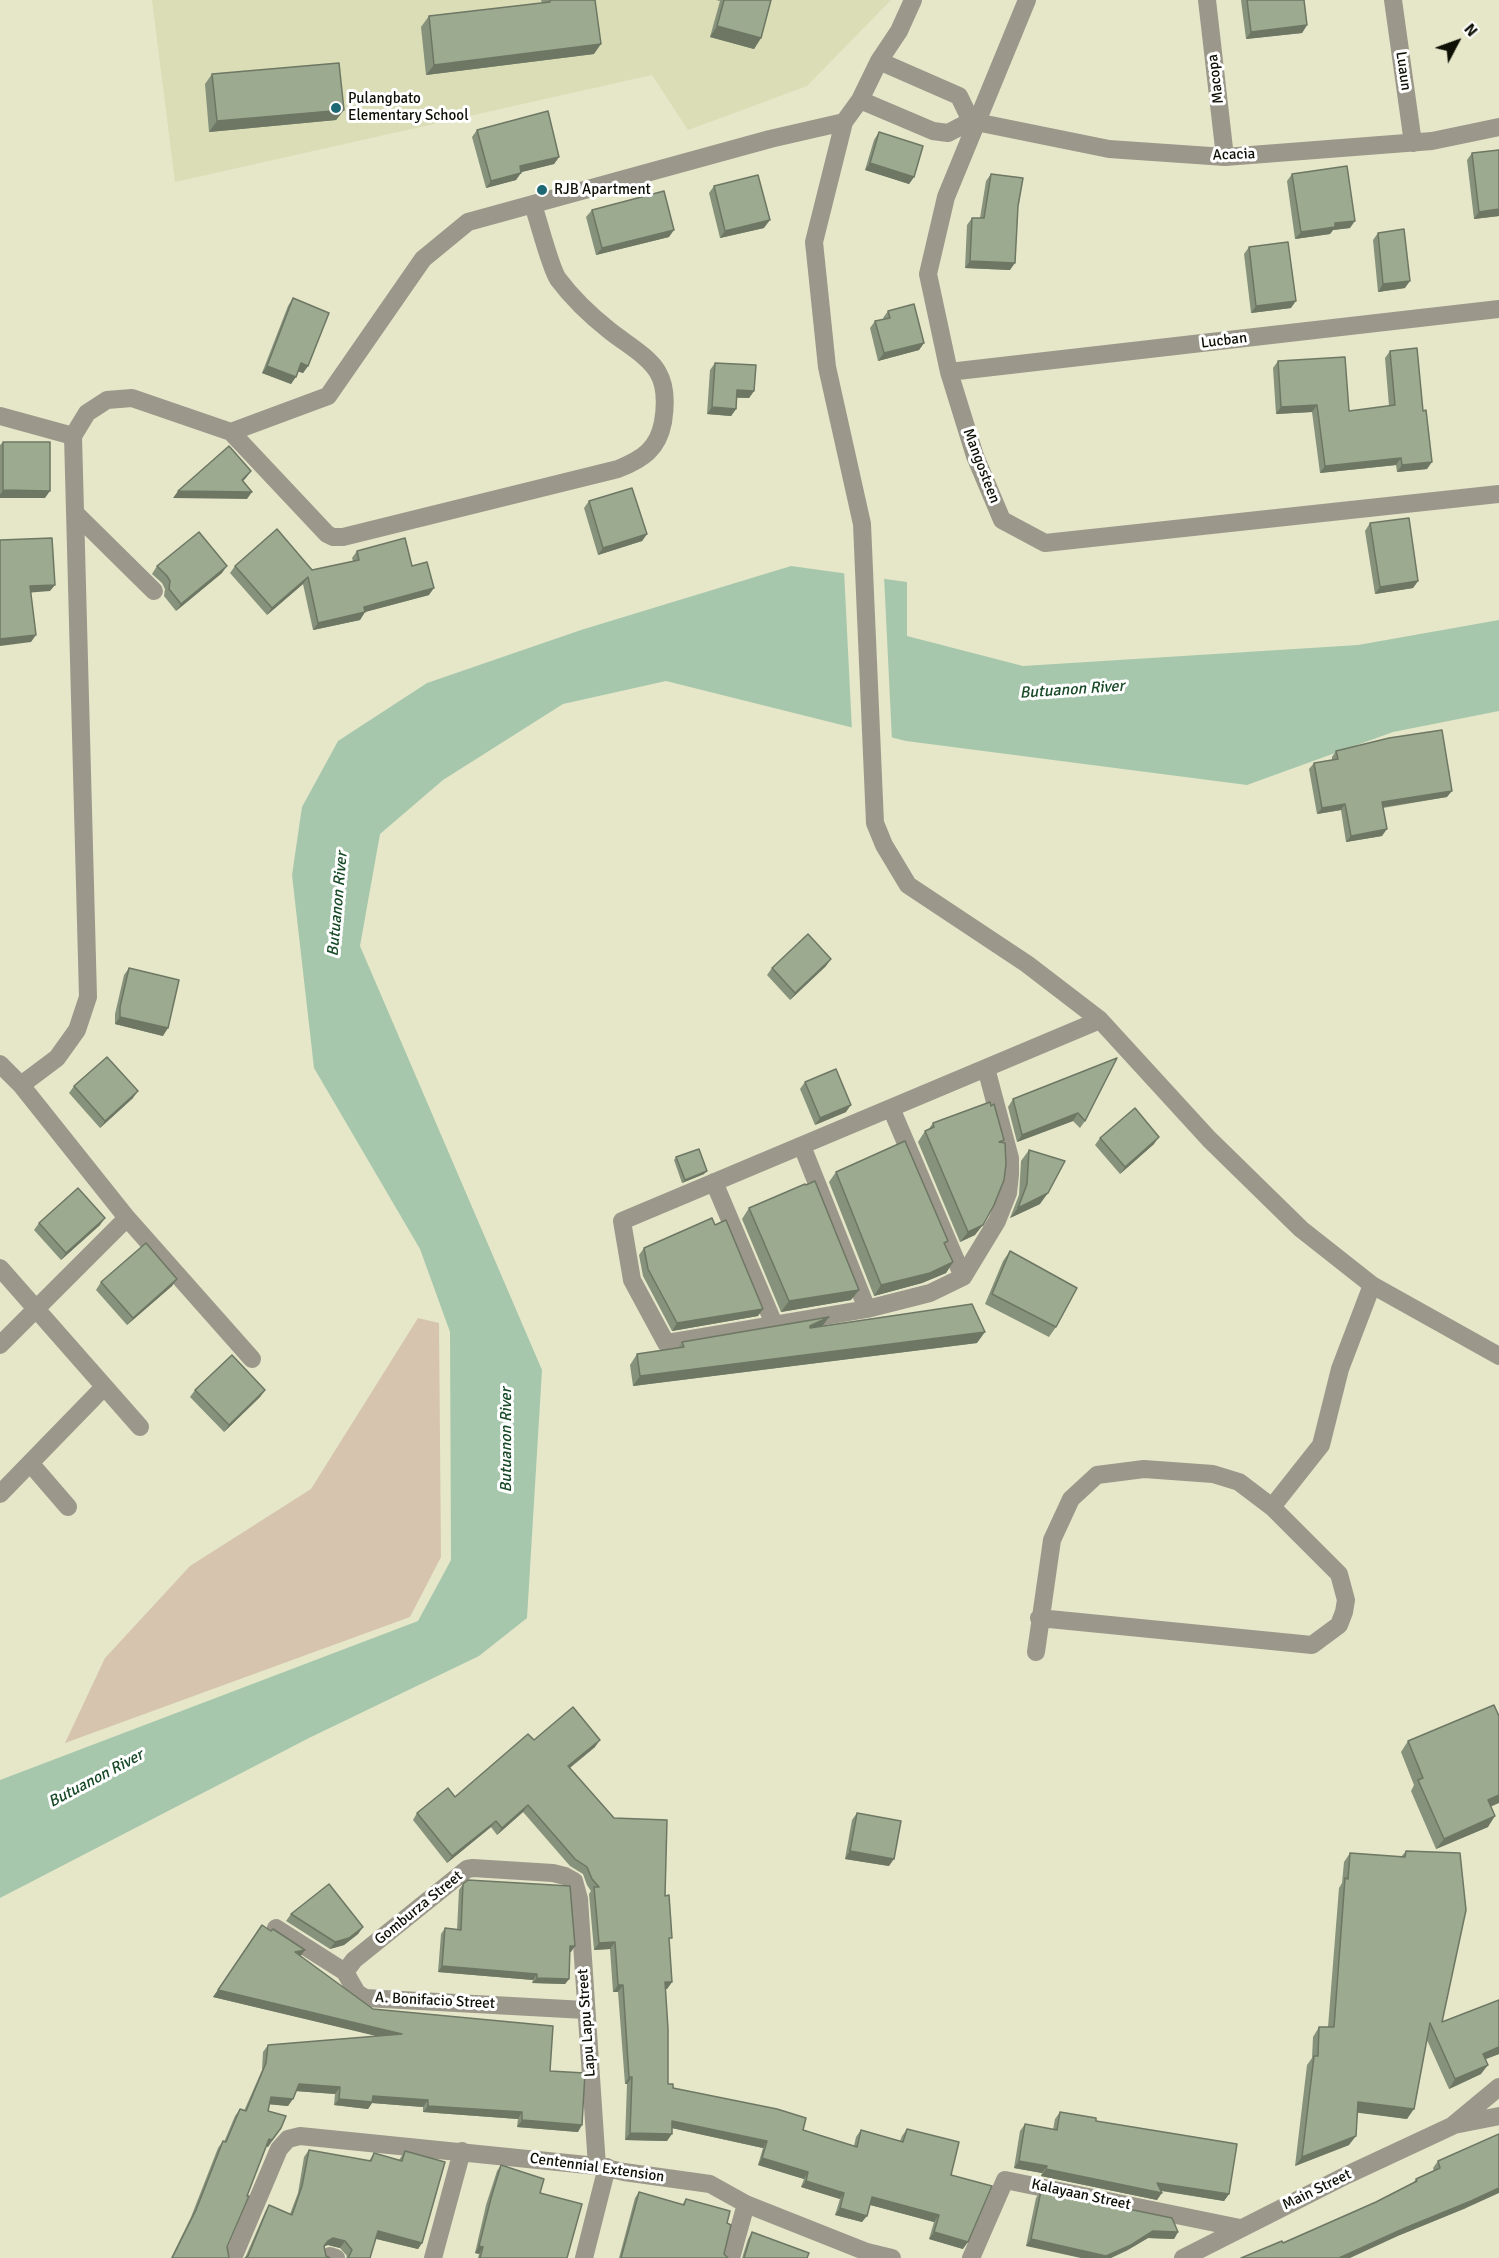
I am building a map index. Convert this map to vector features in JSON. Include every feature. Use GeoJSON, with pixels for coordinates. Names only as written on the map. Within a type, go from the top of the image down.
{"type":"FeatureCollection","features":[{"type":"Feature","properties":{"kind":"street"},"geometry":{"type":"LineString","coordinates":[[913,0],[899,31],[879,61],[860,100],[844,122],[814,242],[827,367],[862,524],[875,823],[884,845],[908,885],[1027,964],[1100,1020],[1233,1163],[1301,1229],[1372,1284],[1499,1356]]}},
{"type":"Feature","properties":{"kind":"street","name":"Mangosteen"},"geometry":{"type":"LineString","coordinates":[[1027,0],[974,122],[946,197],[928,274],[949,372],[975,456],[1002,520],[1045,543],[1499,494]]}},
{"type":"Feature","properties":{"kind":"street","name":"Macopa"},"geometry":{"type":"LineString","coordinates":[[1208,0],[1225,157]]}},
{"type":"Feature","properties":{"kind":"street","name":"Luaun"},"geometry":{"type":"LineString","coordinates":[[1393,0],[1413,143]]}},
{"type":"Feature","properties":{"kind":"street"},"geometry":{"type":"LineString","coordinates":[[860,100],[933,130],[948,133],[974,122],[959,96],[879,61]]}},
{"type":"Feature","properties":{"kind":"street"},"geometry":{"type":"LineString","coordinates":[[231,432],[328,396],[423,259],[468,222],[770,139],[844,122]]}},
{"type":"Feature","properties":{"kind":"street","name":"Acacia"},"geometry":{"type":"LineString","coordinates":[[974,122],[1109,149],[1225,157],[1432,141],[1499,127]]}},
{"type":"Feature","properties":{"kind":"street"},"geometry":{"type":"LineString","coordinates":[[21,1085],[57,1058],[77,1030],[88,997],[73,436],[87,413],[107,400],[132,398],[231,432],[327,534],[333,537],[343,537],[632,464],[647,454],[660,437],[665,396],[659,374],[648,357],[610,330],[578,303],[556,276],[533,205]]}},
{"type":"Feature","properties":{"kind":"street","name":"Lucban"},"geometry":{"type":"LineString","coordinates":[[949,372],[1499,309]]}},
{"type":"Feature","properties":{"kind":"street"},"geometry":{"type":"LineString","coordinates":[[0,417],[73,436]]}},
{"type":"Feature","properties":{"kind":"street"},"geometry":{"type":"LineString","coordinates":[[76,514],[154,591]]}},
{"type":"Feature","properties":{"kind":"street"},"geometry":{"type":"LineString","coordinates":[[986,1068],[1010,1158],[1010,1175],[1008,1193],[997,1221],[963,1276],[930,1293],[867,1308],[666,1343],[632,1280],[622,1221],[1100,1020]]}},
{"type":"Feature","properties":{"kind":"street"},"geometry":{"type":"LineString","coordinates":[[0,1064],[21,1085],[127,1218],[252,1359]]}},
{"type":"Feature","properties":{"kind":"street"},"geometry":{"type":"LineString","coordinates":[[891,1108],[963,1276]]}},
{"type":"Feature","properties":{"kind":"street"},"geometry":{"type":"LineString","coordinates":[[801,1146],[867,1308]]}},
{"type":"Feature","properties":{"kind":"street"},"geometry":{"type":"LineString","coordinates":[[714,1182],[774,1324]]}},
{"type":"Feature","properties":{"kind":"street"},"geometry":{"type":"LineString","coordinates":[[0,1345],[127,1218]]}},
{"type":"Feature","properties":{"kind":"street"},"geometry":{"type":"LineString","coordinates":[[0,1268],[140,1427]]}},
{"type":"Feature","properties":{"kind":"street"},"geometry":{"type":"LineString","coordinates":[[1272,1507],[1321,1445],[1340,1369],[1372,1284]]}},
{"type":"Feature","properties":{"kind":"street"},"geometry":{"type":"LineString","coordinates":[[0,1494],[104,1387]]}},
{"type":"Feature","properties":{"kind":"street"},"geometry":{"type":"LineString","coordinates":[[30,1463],[68,1507]]}},
{"type":"Feature","properties":{"kind":"street"},"geometry":{"type":"LineString","coordinates":[[1036,1652],[1039,1618],[1052,1540],[1071,1499],[1097,1475],[1144,1470],[1213,1474],[1239,1482],[1272,1507],[1339,1574],[1346,1600],[1339,1625],[1312,1645],[1039,1618]]}},
{"type":"Feature","properties":{"kind":"street","name":"Gomburza Street"},"geometry":{"type":"LineString","coordinates":[[345,1972],[354,1960],[467,1869],[554,1873],[574,1881]]}},
{"type":"Feature","properties":{"kind":"street","name":"Lapu Lapu Street"},"geometry":{"type":"LineString","coordinates":[[574,1881],[579,1899],[585,2010],[602,2166],[584,2258]]}},
{"type":"Feature","properties":{"kind":"street","name":"A. Bonifacio Street"},"geometry":{"type":"LineString","coordinates":[[276,1928],[345,1972],[357,1993],[365,1998],[585,2010]]}},
{"type":"Feature","properties":{"kind":"street","name":"Main Street"},"geometry":{"type":"LineString","coordinates":[[1452,2126],[1499,2086]]}},
{"type":"Feature","properties":{"kind":"street","name":"Main Street"},"geometry":{"type":"LineString","coordinates":[[1183,2258],[1240,2228],[1452,2126],[1499,2116]]}},
{"type":"Feature","properties":{"kind":"street","name":"Centennial Extension"},"geometry":{"type":"LineString","coordinates":[[233,2258],[279,2149],[288,2139],[300,2136],[602,2166],[624,2172],[710,2184],[746,2204],[866,2255],[892,2258]]}},
{"type":"Feature","properties":{"kind":"street"},"geometry":{"type":"LineString","coordinates":[[433,2258],[462,2151]]}},
{"type":"Feature","properties":{"kind":"street","name":"Kalayaan Street"},"geometry":{"type":"LineString","coordinates":[[971,2258],[1005,2180],[1240,2228]]}},
{"type":"Feature","properties":{"kind":"street"},"geometry":{"type":"LineString","coordinates":[[731,2258],[746,2204]]}},
{"type":"Feature","properties":{"kind":"shaded area","name":"Pulangbato Elementary School"},"geometry":{"type":"Polygon","coordinates":[[[152,0],[891,0],[807,86],[688,130],[652,75],[175,182],[152,0]]]}},
{"type":"Feature","properties":{"kind":"shaded area"},"geometry":{"type":"Polygon","coordinates":[[[418,1318],[439,1323],[441,1557],[410,1617],[65,1743],[105,1658],[190,1566],[311,1489],[418,1318]]]}},
{"type":"Feature","properties":{"kind":"water","name":"Butuanon River"},"geometry":{"type":"Polygon","coordinates":[[[791,566],[907,582],[907,636],[1023,666],[1358,645],[1499,620],[1499,711],[1393,732],[1247,785],[906,741],[666,681],[563,704],[443,780],[380,834],[360,946],[542,1370],[527,1618],[479,1656],[309,1738],[0,1898],[0,1780],[418,1621],[451,1560],[450,1332],[420,1249],[314,1068],[292,875],[302,807],[338,741],[427,683],[581,630],[791,566]]]}},
{"type":"Feature","properties":{"kind":"pier"},"geometry":{"type":"Polygon","coordinates":[[[844,570],[884,576],[892,741],[852,731],[844,570]]]}},
{"type":"Feature","properties":{"kind":"building"},"geometry":{"type":"Polygon","coordinates":[[[550,0],[595,0],[601,44],[434,65],[429,16],[550,2],[550,0]]]}},
{"type":"Feature","properties":{"kind":"building"},"geometry":{"type":"Polygon","coordinates":[[[724,0],[771,0],[761,38],[717,26],[724,0]]]}},
{"type":"Feature","properties":{"kind":"building"},"geometry":{"type":"Polygon","coordinates":[[[1247,0],[1304,0],[1307,25],[1251,32],[1247,0]]]}},
{"type":"Feature","properties":{"kind":"building"},"geometry":{"type":"Polygon","coordinates":[[[339,63],[344,110],[217,121],[212,74],[339,63]]]}},
{"type":"Feature","properties":{"kind":"building"},"geometry":{"type":"Polygon","coordinates":[[[548,111],[559,157],[520,166],[521,173],[491,181],[477,130],[548,111]]]}},
{"type":"Feature","properties":{"kind":"building"},"geometry":{"type":"Polygon","coordinates":[[[879,132],[923,146],[914,177],[870,163],[879,132]]]}},
{"type":"Feature","properties":{"kind":"building"},"geometry":{"type":"Polygon","coordinates":[[[1499,150],[1499,209],[1479,212],[1472,153],[1499,150]]]}},
{"type":"Feature","properties":{"kind":"building"},"geometry":{"type":"Polygon","coordinates":[[[1347,166],[1355,221],[1335,223],[1335,227],[1301,232],[1292,174],[1347,166]]]}},
{"type":"Feature","properties":{"kind":"building"},"geometry":{"type":"Polygon","coordinates":[[[991,174],[1023,178],[1018,206],[1015,263],[970,261],[972,218],[984,218],[991,174]]]}},
{"type":"Feature","properties":{"kind":"building"},"geometry":{"type":"Polygon","coordinates":[[[758,175],[770,220],[725,231],[714,186],[758,175]]]}},
{"type":"Feature","properties":{"kind":"building"},"geometry":{"type":"Polygon","coordinates":[[[664,191],[674,230],[602,248],[592,210],[664,191]]]}},
{"type":"Feature","properties":{"kind":"building"},"geometry":{"type":"Polygon","coordinates":[[[1404,229],[1410,281],[1383,284],[1378,233],[1404,229]]]}},
{"type":"Feature","properties":{"kind":"building"},"geometry":{"type":"Polygon","coordinates":[[[1288,242],[1296,301],[1256,306],[1249,247],[1288,242]]]}},
{"type":"Feature","properties":{"kind":"building"},"geometry":{"type":"Polygon","coordinates":[[[293,298],[329,313],[308,366],[301,363],[296,377],[267,366],[293,298]]]}},
{"type":"Feature","properties":{"kind":"building"},"geometry":{"type":"Polygon","coordinates":[[[914,304],[924,343],[884,353],[875,321],[890,318],[888,311],[914,304]]]}},
{"type":"Feature","properties":{"kind":"building"},"geometry":{"type":"Polygon","coordinates":[[[1417,348],[1423,411],[1426,410],[1432,462],[1402,465],[1401,458],[1325,466],[1317,405],[1281,407],[1278,361],[1345,357],[1349,411],[1395,405],[1390,351],[1417,348]]]}},
{"type":"Feature","properties":{"kind":"building"},"geometry":{"type":"Polygon","coordinates":[[[715,363],[756,365],[754,391],[737,390],[736,409],[712,407],[715,363]]]}},
{"type":"Feature","properties":{"kind":"building"},"geometry":{"type":"Polygon","coordinates":[[[3,442],[50,442],[50,491],[3,490],[3,442]]]}},
{"type":"Feature","properties":{"kind":"building"},"geometry":{"type":"Polygon","coordinates":[[[229,446],[251,471],[242,480],[252,492],[178,491],[229,446]]]}},
{"type":"Feature","properties":{"kind":"building"},"geometry":{"type":"Polygon","coordinates":[[[632,488],[647,534],[603,548],[589,501],[632,488]]]}},
{"type":"Feature","properties":{"kind":"building"},"geometry":{"type":"Polygon","coordinates":[[[1409,518],[1418,581],[1380,587],[1370,523],[1409,518]]]}},
{"type":"Feature","properties":{"kind":"building"},"geometry":{"type":"Polygon","coordinates":[[[277,529],[312,570],[359,560],[357,551],[405,538],[412,566],[427,562],[434,588],[364,607],[365,612],[318,623],[308,577],[272,608],[235,566],[277,529]]]}},
{"type":"Feature","properties":{"kind":"building"},"geometry":{"type":"Polygon","coordinates":[[[199,532],[227,566],[181,604],[169,589],[170,581],[167,576],[157,566],[199,532]]]}},
{"type":"Feature","properties":{"kind":"building"},"geometry":{"type":"Polygon","coordinates":[[[52,538],[55,585],[30,586],[36,635],[0,639],[0,540],[52,538]]]}},
{"type":"Feature","properties":{"kind":"building"},"geometry":{"type":"Polygon","coordinates":[[[1442,730],[1452,791],[1382,802],[1387,829],[1351,836],[1345,804],[1322,808],[1314,763],[1338,759],[1336,751],[1389,738],[1442,730]]]}},
{"type":"Feature","properties":{"kind":"building"},"geometry":{"type":"Polygon","coordinates":[[[808,934],[831,959],[795,993],[772,968],[808,934]]]}},
{"type":"Feature","properties":{"kind":"building"},"geometry":{"type":"Polygon","coordinates":[[[129,968],[179,980],[168,1028],[120,1017],[120,1007],[129,968]]]}},
{"type":"Feature","properties":{"kind":"building"},"geometry":{"type":"Polygon","coordinates":[[[107,1057],[138,1091],[105,1121],[74,1086],[107,1057]]]}},
{"type":"Feature","properties":{"kind":"building"},"geometry":{"type":"Polygon","coordinates":[[[1117,1058],[1085,1121],[1078,1113],[1022,1135],[1013,1099],[1117,1058]]]}},
{"type":"Feature","properties":{"kind":"building"},"geometry":{"type":"Polygon","coordinates":[[[836,1069],[851,1105],[820,1118],[805,1082],[836,1069]]]}},
{"type":"Feature","properties":{"kind":"building"},"geometry":{"type":"Polygon","coordinates":[[[990,1102],[991,1106],[994,1104],[1004,1140],[999,1142],[1005,1143],[1004,1180],[983,1225],[968,1232],[925,1131],[934,1127],[933,1123],[990,1102]]]}},
{"type":"Feature","properties":{"kind":"building"},"geometry":{"type":"Polygon","coordinates":[[[1135,1108],[1159,1137],[1125,1167],[1100,1138],[1135,1108]]]}},
{"type":"Feature","properties":{"kind":"building"},"geometry":{"type":"Polygon","coordinates":[[[905,1141],[948,1241],[944,1243],[953,1262],[930,1273],[881,1285],[836,1172],[905,1141]]]}},
{"type":"Feature","properties":{"kind":"building"},"geometry":{"type":"Polygon","coordinates":[[[699,1149],[707,1171],[685,1180],[676,1157],[699,1149]]]}},
{"type":"Feature","properties":{"kind":"building"},"geometry":{"type":"Polygon","coordinates":[[[1029,1150],[1065,1161],[1048,1193],[1018,1208],[1027,1184],[1029,1150]]]}},
{"type":"Feature","properties":{"kind":"building"},"geometry":{"type":"Polygon","coordinates":[[[815,1181],[859,1290],[789,1301],[749,1208],[815,1181]]]}},
{"type":"Feature","properties":{"kind":"building"},"geometry":{"type":"Polygon","coordinates":[[[78,1188],[105,1218],[66,1253],[39,1223],[78,1188]]]}},
{"type":"Feature","properties":{"kind":"building"},"geometry":{"type":"Polygon","coordinates":[[[712,1218],[715,1225],[726,1220],[763,1309],[677,1323],[648,1269],[644,1248],[712,1218]]]}},
{"type":"Feature","properties":{"kind":"building"},"geometry":{"type":"Polygon","coordinates":[[[146,1243],[177,1279],[133,1318],[101,1282],[146,1243]]]}},
{"type":"Feature","properties":{"kind":"building"},"geometry":{"type":"Polygon","coordinates":[[[1010,1251],[1077,1288],[1056,1327],[992,1294],[1010,1251]]]}},
{"type":"Feature","properties":{"kind":"building"},"geometry":{"type":"Polygon","coordinates":[[[972,1304],[985,1332],[640,1376],[637,1354],[684,1347],[682,1342],[829,1317],[810,1328],[972,1304]]]}},
{"type":"Feature","properties":{"kind":"building"},"geometry":{"type":"Polygon","coordinates":[[[232,1355],[265,1390],[229,1425],[195,1390],[232,1355]]]}},
{"type":"Feature","properties":{"kind":"building"},"geometry":{"type":"Polygon","coordinates":[[[1494,1705],[1499,1716],[1499,1795],[1488,1800],[1495,1816],[1444,1839],[1418,1780],[1423,1778],[1408,1741],[1494,1705]]]}},
{"type":"Feature","properties":{"kind":"building"},"geometry":{"type":"Polygon","coordinates":[[[573,1707],[600,1740],[568,1766],[614,1818],[667,1820],[665,1896],[669,1895],[672,1938],[669,1938],[672,1982],[665,1982],[668,2084],[673,2084],[673,2088],[777,2109],[806,2118],[803,2130],[857,2147],[861,2130],[903,2142],[907,2129],[959,2142],[951,2175],[992,2186],[968,2242],[934,2232],[939,2215],[872,2197],[867,2216],[840,2208],[844,2193],[806,2181],[808,2172],[762,2158],[767,2141],[672,2121],[672,2134],[630,2133],[632,2077],[629,2077],[623,1985],[618,1985],[615,1942],[599,1943],[594,1887],[599,1887],[592,1879],[587,1867],[575,1859],[528,1805],[502,1828],[496,1821],[452,1856],[417,1813],[448,1788],[455,1797],[528,1734],[534,1740],[573,1707]]]}},
{"type":"Feature","properties":{"kind":"building"},"geometry":{"type":"Polygon","coordinates":[[[857,1813],[901,1821],[894,1859],[850,1851],[857,1813]]]}},
{"type":"Feature","properties":{"kind":"building"},"geometry":{"type":"Polygon","coordinates":[[[1406,1851],[1460,1853],[1466,1910],[1442,2022],[1499,2000],[1499,2047],[1483,2054],[1488,2065],[1455,2079],[1430,2023],[1414,2109],[1358,2102],[1356,2136],[1302,2157],[1314,2056],[1318,2056],[1319,2027],[1334,2027],[1345,1878],[1348,1879],[1350,1853],[1405,1857],[1406,1851]]]}},
{"type":"Feature","properties":{"kind":"building"},"geometry":{"type":"Polygon","coordinates":[[[468,1880],[570,1886],[575,1946],[570,1946],[569,1979],[537,1978],[537,1974],[442,1966],[445,1928],[461,1930],[463,1884],[468,1880]]]}},
{"type":"Feature","properties":{"kind":"building"},"geometry":{"type":"Polygon","coordinates":[[[329,1884],[363,1927],[349,1938],[335,1942],[291,1914],[329,1884]]]}},
{"type":"Feature","properties":{"kind":"building"},"geometry":{"type":"Polygon","coordinates":[[[262,1925],[271,1931],[273,1929],[305,1950],[295,1952],[373,2009],[553,2026],[550,2071],[585,2073],[582,2125],[522,2120],[522,2112],[428,2106],[428,2100],[373,2096],[372,2102],[339,2099],[340,2087],[299,2084],[293,2099],[271,2097],[268,2111],[286,2116],[281,2128],[272,2140],[269,2139],[247,2196],[249,2196],[227,2247],[229,2258],[172,2258],[196,2210],[223,2141],[226,2142],[240,2109],[246,2111],[266,2063],[268,2045],[402,2034],[218,1990],[262,1925]]]}},
{"type":"Feature","properties":{"kind":"building"},"geometry":{"type":"Polygon","coordinates":[[[1060,2112],[1096,2118],[1096,2121],[1237,2144],[1229,2194],[1157,2183],[1162,2193],[1046,2169],[1047,2166],[1019,2161],[1025,2124],[1057,2130],[1060,2112]]]}},
{"type":"Feature","properties":{"kind":"building"},"geometry":{"type":"Polygon","coordinates":[[[1499,2134],[1499,2188],[1339,2258],[1241,2258],[1282,2241],[1283,2243],[1376,2202],[1440,2168],[1438,2161],[1499,2134]]]}},
{"type":"Feature","properties":{"kind":"building"},"geometry":{"type":"Polygon","coordinates":[[[309,2150],[371,2161],[374,2153],[402,2161],[405,2151],[445,2162],[422,2243],[378,2231],[370,2258],[348,2258],[352,2250],[345,2241],[333,2238],[324,2246],[326,2256],[330,2258],[245,2258],[248,2256],[269,2205],[292,2215],[302,2186],[309,2150]]]}},
{"type":"Feature","properties":{"kind":"building"},"geometry":{"type":"Polygon","coordinates":[[[501,2165],[544,2179],[540,2193],[582,2204],[567,2258],[480,2258],[483,2247],[479,2246],[501,2165]]]}},
{"type":"Feature","properties":{"kind":"building"},"geometry":{"type":"Polygon","coordinates":[[[1041,2191],[1172,2218],[1178,2232],[1153,2231],[1131,2245],[1106,2256],[1031,2239],[1041,2191]]]}},
{"type":"Feature","properties":{"kind":"building"},"geometry":{"type":"Polygon","coordinates":[[[639,2192],[684,2205],[686,2199],[730,2211],[727,2223],[731,2225],[724,2254],[728,2258],[621,2258],[639,2192]]]}},
{"type":"Feature","properties":{"kind":"building"},"geometry":{"type":"Polygon","coordinates":[[[752,2232],[809,2253],[807,2258],[744,2258],[752,2232]]]}},
{"type":"Feature","properties":{"kind":"place","name":"Pulangbato Elementary School"},"geometry":{"type":"Point","coordinates":[336,108]}},
{"type":"Feature","properties":{"kind":"place","name":"RJB Apartment"},"geometry":{"type":"Point","coordinates":[542,190]}}]}
